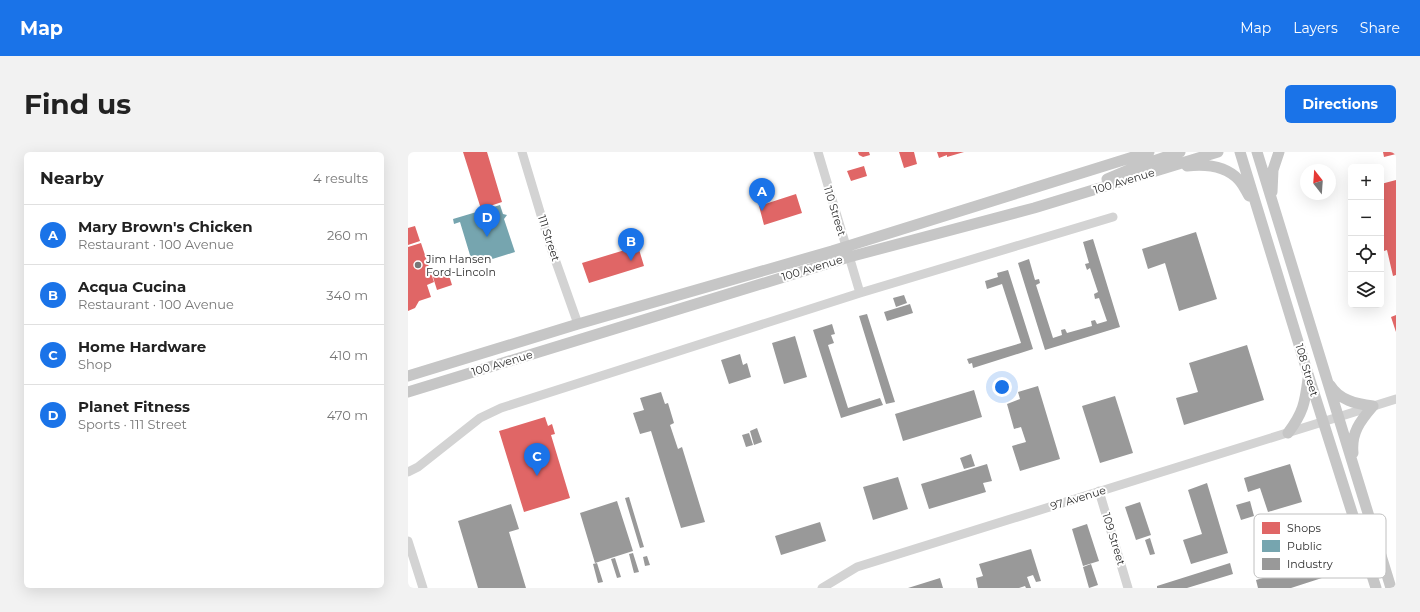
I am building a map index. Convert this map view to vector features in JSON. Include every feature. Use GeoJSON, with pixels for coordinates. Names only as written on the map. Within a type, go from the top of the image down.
{"type":"FeatureCollection","features":[{"type":"Feature","properties":{"kind":"main road"},"geometry":{"type":"LineString","coordinates":[[1129,159],[1143,152]]}},
{"type":"Feature","properties":{"kind":"main road","name":"100 Avenue"},"geometry":{"type":"LineString","coordinates":[[408,392],[848,252],[1149,152]]}},
{"type":"Feature","properties":{"kind":"main road"},"geometry":{"type":"LineString","coordinates":[[1034,208],[1080,191],[1133,168],[1180,152]]}},
{"type":"Feature","properties":{"kind":"main road","name":"100 Avenue"},"geometry":{"type":"LineString","coordinates":[[408,376],[578,324],[848,252],[1034,208],[1218,152]]}},
{"type":"Feature","properties":{"kind":"main road","name":"108 Street"},"geometry":{"type":"LineString","coordinates":[[1240,152],[1353,514]]}},
{"type":"Feature","properties":{"kind":"main road","name":"108 Street"},"geometry":{"type":"LineString","coordinates":[[1257,152],[1368,514]]}},
{"type":"Feature","properties":{"kind":"main road"},"geometry":{"type":"LineString","coordinates":[[1272,203],[1273,170],[1279,152]]}},
{"type":"Feature","properties":{"kind":"main road"},"geometry":{"type":"LineString","coordinates":[[1163,169],[1201,164],[1221,168],[1239,180],[1257,207]]}},
{"type":"Feature","properties":{"kind":"main road"},"geometry":{"type":"LineString","coordinates":[[1288,433],[1303,409],[1306,399],[1308,374]]}},
{"type":"Feature","properties":{"kind":"main road"},"geometry":{"type":"LineString","coordinates":[[1327,381],[1337,394],[1354,402],[1373,406],[1360,421],[1355,430],[1352,446],[1354,470]]}},
{"type":"Feature","properties":{"kind":"main road","name":"108 Street"},"geometry":{"type":"LineString","coordinates":[[1386,572],[1391,588]]}},
{"type":"Feature","properties":{"kind":"main road","name":"108 Street"},"geometry":{"type":"LineString","coordinates":[[1373,578],[1376,588]]}},
{"type":"Feature","properties":{"kind":"street","name":"111 Street"},"geometry":{"type":"LineString","coordinates":[[522,152],[550,245],[578,324]]}},
{"type":"Feature","properties":{"kind":"street","name":"110 Street"},"geometry":{"type":"LineString","coordinates":[[818,152],[860,294]]}},
{"type":"Feature","properties":{"kind":"street"},"geometry":{"type":"LineString","coordinates":[[408,472],[418,467],[480,418],[501,408],[860,294],[1113,217]]}},
{"type":"Feature","properties":{"kind":"street","name":"97 Avenue"},"geometry":{"type":"LineString","coordinates":[[822,588],[857,567],[1396,399]]}},
{"type":"Feature","properties":{"kind":"street","name":"109 Street"},"geometry":{"type":"LineString","coordinates":[[1099,491],[1128,588]]}},
{"type":"Feature","properties":{"kind":"street"},"geometry":{"type":"LineString","coordinates":[[408,541],[423,588]]}},
{"type":"Feature","properties":{"kind":"building: Shops"},"geometry":{"type":"Polygon","coordinates":[[[463,152],[487,152],[502,202],[481,209],[463,152]]]}},
{"type":"Feature","properties":{"kind":"building: Shops"},"geometry":{"type":"Polygon","coordinates":[[[858,152],[869,152],[870,155],[863,157],[859,155],[858,152]]]}},
{"type":"Feature","properties":{"kind":"building: Shops"},"geometry":{"type":"Polygon","coordinates":[[[899,152],[914,152],[917,164],[904,168],[899,152]]]}},
{"type":"Feature","properties":{"kind":"building: Shops"},"geometry":{"type":"Polygon","coordinates":[[[937,152],[964,152],[939,158],[937,152]]]}},
{"type":"Feature","properties":{"kind":"building: Shops"},"geometry":{"type":"Polygon","coordinates":[[[1383,152],[1396,152],[1396,154],[1384,157],[1383,152]]]}},
{"type":"Feature","properties":{"kind":"building: Shops"},"geometry":{"type":"Polygon","coordinates":[[[864,166],[867,176],[851,181],[847,171],[864,166]]]}},
{"type":"Feature","properties":{"kind":"building: Shops"},"geometry":{"type":"Polygon","coordinates":[[[1396,180],[1396,275],[1393,276],[1387,250],[1384,251],[1384,183],[1396,180]]]}},
{"type":"Feature","properties":{"kind":"building: Shops"},"geometry":{"type":"Polygon","coordinates":[[[796,194],[802,213],[764,225],[759,206],[796,194]]]}},
{"type":"Feature","properties":{"kind":"building: Shops"},"geometry":{"type":"Polygon","coordinates":[[[415,226],[420,241],[408,245],[408,228],[415,226]]]}},
{"type":"Feature","properties":{"kind":"building: Shops","name":"Jim Hansen Ford-Lincoln"},"geometry":{"type":"Polygon","coordinates":[[[421,243],[434,282],[427,285],[431,297],[419,301],[415,308],[408,311],[408,247],[421,243]]]}},
{"type":"Feature","properties":{"kind":"building: Shops"},"geometry":{"type":"Polygon","coordinates":[[[638,246],[644,266],[589,283],[582,263],[638,246]]]}},
{"type":"Feature","properties":{"kind":"building: Shops"},"geometry":{"type":"Polygon","coordinates":[[[447,269],[452,285],[437,290],[432,274],[447,269]]]}},
{"type":"Feature","properties":{"kind":"building: Shops"},"geometry":{"type":"Polygon","coordinates":[[[1396,315],[1396,332],[1391,317],[1396,315]]]}},
{"type":"Feature","properties":{"kind":"building: Shops"},"geometry":{"type":"Polygon","coordinates":[[[545,417],[548,426],[552,424],[555,434],[551,435],[570,498],[524,512],[499,431],[545,417]]]}},
{"type":"Feature","properties":{"kind":"building: Public"},"geometry":{"type":"Polygon","coordinates":[[[500,205],[503,214],[507,215],[504,219],[515,252],[473,265],[460,222],[454,224],[453,219],[500,205]]]}},
{"type":"Feature","properties":{"kind":"building: Industry"},"geometry":{"type":"Polygon","coordinates":[[[1196,232],[1217,299],[1179,311],[1165,263],[1148,269],[1142,249],[1196,232]]]}},
{"type":"Feature","properties":{"kind":"building: Industry"},"geometry":{"type":"Polygon","coordinates":[[[1093,239],[1120,327],[1045,350],[1018,263],[1029,259],[1035,280],[1039,279],[1040,283],[1036,285],[1053,338],[1062,335],[1061,330],[1065,329],[1067,333],[1092,326],[1091,321],[1095,320],[1097,324],[1107,321],[1099,298],[1095,299],[1094,294],[1098,292],[1090,268],[1087,270],[1085,264],[1089,263],[1083,242],[1093,239]]]}},
{"type":"Feature","properties":{"kind":"building: Industry"},"geometry":{"type":"Polygon","coordinates":[[[1008,270],[1033,349],[973,368],[972,363],[969,364],[967,359],[1021,343],[1002,284],[987,289],[985,281],[998,277],[997,273],[1008,270]]]}},
{"type":"Feature","properties":{"kind":"building: Industry"},"geometry":{"type":"Polygon","coordinates":[[[904,295],[907,303],[896,307],[893,298],[904,295]]]}},
{"type":"Feature","properties":{"kind":"building: Industry"},"geometry":{"type":"Polygon","coordinates":[[[910,304],[913,313],[887,321],[884,312],[910,304]]]}},
{"type":"Feature","properties":{"kind":"building: Industry"},"geometry":{"type":"Polygon","coordinates":[[[867,314],[895,402],[886,404],[859,316],[867,314]]]}},
{"type":"Feature","properties":{"kind":"building: Industry"},"geometry":{"type":"Polygon","coordinates":[[[832,324],[835,334],[831,335],[834,343],[828,345],[848,408],[880,398],[883,405],[841,418],[813,330],[832,324]]]}},
{"type":"Feature","properties":{"kind":"building: Industry"},"geometry":{"type":"Polygon","coordinates":[[[795,336],[807,377],[784,384],[772,343],[795,336]]]}},
{"type":"Feature","properties":{"kind":"building: Industry"},"geometry":{"type":"Polygon","coordinates":[[[1247,345],[1264,400],[1184,425],[1176,398],[1198,392],[1189,363],[1247,345]]]}},
{"type":"Feature","properties":{"kind":"building: Industry"},"geometry":{"type":"Polygon","coordinates":[[[740,354],[743,365],[747,363],[751,377],[729,384],[721,360],[740,354]]]}},
{"type":"Feature","properties":{"kind":"building: Industry"},"geometry":{"type":"Polygon","coordinates":[[[1038,386],[1060,459],[1020,471],[1012,446],[1026,442],[1021,427],[1014,429],[1007,404],[1020,399],[1018,392],[1038,386]]]}},
{"type":"Feature","properties":{"kind":"building: Industry"},"geometry":{"type":"Polygon","coordinates":[[[974,390],[982,417],[903,441],[895,414],[974,390]]]}},
{"type":"Feature","properties":{"kind":"building: Industry"},"geometry":{"type":"Polygon","coordinates":[[[661,392],[665,404],[668,403],[674,423],[670,425],[678,449],[682,447],[705,522],[681,528],[651,431],[640,434],[633,413],[644,410],[640,398],[661,392]]]}},
{"type":"Feature","properties":{"kind":"building: Industry"},"geometry":{"type":"Polygon","coordinates":[[[1115,396],[1133,453],[1100,463],[1082,406],[1115,396]]]}},
{"type":"Feature","properties":{"kind":"building: Industry"},"geometry":{"type":"Polygon","coordinates":[[[757,428],[762,442],[754,445],[750,431],[757,428]]]}},
{"type":"Feature","properties":{"kind":"building: Industry"},"geometry":{"type":"Polygon","coordinates":[[[749,433],[753,445],[746,447],[742,435],[749,433]]]}},
{"type":"Feature","properties":{"kind":"building: Industry"},"geometry":{"type":"Polygon","coordinates":[[[971,454],[975,466],[964,469],[960,458],[971,454]]]}},
{"type":"Feature","properties":{"kind":"building: Industry"},"geometry":{"type":"Polygon","coordinates":[[[987,464],[992,481],[983,483],[986,492],[929,509],[921,484],[987,464]]]}},
{"type":"Feature","properties":{"kind":"building: Industry"},"geometry":{"type":"Polygon","coordinates":[[[1290,464],[1302,502],[1268,512],[1260,488],[1248,492],[1244,478],[1290,464]]]}},
{"type":"Feature","properties":{"kind":"building: Industry"},"geometry":{"type":"Polygon","coordinates":[[[898,477],[908,509],[873,520],[863,487],[898,477]]]}},
{"type":"Feature","properties":{"kind":"building: Industry"},"geometry":{"type":"Polygon","coordinates":[[[1207,483],[1228,553],[1191,564],[1183,540],[1202,534],[1188,490],[1207,483]]]}},
{"type":"Feature","properties":{"kind":"building: Industry"},"geometry":{"type":"Polygon","coordinates":[[[629,497],[644,547],[640,548],[625,498],[629,497]]]}},
{"type":"Feature","properties":{"kind":"building: Industry"},"geometry":{"type":"Polygon","coordinates":[[[617,501],[633,551],[595,563],[580,513],[617,501]]]}},
{"type":"Feature","properties":{"kind":"building: Industry"},"geometry":{"type":"Polygon","coordinates":[[[1250,501],[1254,516],[1241,520],[1236,505],[1250,501]]]}},
{"type":"Feature","properties":{"kind":"building: Industry"},"geometry":{"type":"Polygon","coordinates":[[[1140,502],[1151,535],[1136,540],[1125,507],[1140,502]]]}},
{"type":"Feature","properties":{"kind":"building: Industry"},"geometry":{"type":"Polygon","coordinates":[[[511,504],[519,529],[509,532],[526,588],[478,588],[458,521],[511,504]]]}},
{"type":"Feature","properties":{"kind":"building: Industry"},"geometry":{"type":"Polygon","coordinates":[[[820,522],[826,541],[781,555],[775,536],[820,522]]]}},
{"type":"Feature","properties":{"kind":"building: Industry"},"geometry":{"type":"Polygon","coordinates":[[[1087,524],[1099,561],[1083,566],[1072,529],[1087,524]]]}},
{"type":"Feature","properties":{"kind":"building: Industry"},"geometry":{"type":"Polygon","coordinates":[[[1150,538],[1155,554],[1150,555],[1145,540],[1150,538]]]}},
{"type":"Feature","properties":{"kind":"building: Industry"},"geometry":{"type":"Polygon","coordinates":[[[1031,549],[1041,581],[1036,582],[1033,575],[1027,577],[1031,588],[1026,588],[1025,586],[1019,588],[978,588],[976,578],[983,576],[979,564],[1031,549]]]}},
{"type":"Feature","properties":{"kind":"building: Industry"},"geometry":{"type":"Polygon","coordinates":[[[633,553],[639,572],[634,573],[629,554],[633,553]]]}},
{"type":"Feature","properties":{"kind":"building: Industry"},"geometry":{"type":"Polygon","coordinates":[[[647,556],[650,565],[645,566],[643,557],[647,556]]]}},
{"type":"Feature","properties":{"kind":"building: Industry"},"geometry":{"type":"Polygon","coordinates":[[[615,558],[621,577],[617,578],[611,559],[615,558]]]}},
{"type":"Feature","properties":{"kind":"building: Industry"},"geometry":{"type":"Polygon","coordinates":[[[597,563],[603,582],[598,583],[593,564],[597,563]]]}},
{"type":"Feature","properties":{"kind":"building: Industry"},"geometry":{"type":"Polygon","coordinates":[[[1230,563],[1233,574],[1187,588],[1157,588],[1157,586],[1230,563]]]}},
{"type":"Feature","properties":{"kind":"building: Industry"},"geometry":{"type":"Polygon","coordinates":[[[1091,564],[1098,585],[1089,588],[1083,567],[1091,564]]]}},
{"type":"Feature","properties":{"kind":"building: Industry"},"geometry":{"type":"Polygon","coordinates":[[[940,578],[943,588],[908,588],[940,578]]]}},
{"type":"Feature","properties":{"kind":"building: Industry"},"geometry":{"type":"Polygon","coordinates":[[[1263,578],[1322,578],[1291,588],[1258,588],[1256,580],[1263,578]]]}},
{"type":"Feature","properties":{"kind":"place","name":"Mary Brown's Chicken"},"geometry":{"type":"Point","coordinates":[762,211]}},
{"type":"Feature","properties":{"kind":"place","name":"Planet Fitness"},"geometry":{"type":"Point","coordinates":[487,237]}},
{"type":"Feature","properties":{"kind":"place","name":"Acqua Cucina"},"geometry":{"type":"Point","coordinates":[631,261]}},
{"type":"Feature","properties":{"kind":"place","name":"Jim Hansen Ford-Lincoln"},"geometry":{"type":"Point","coordinates":[418,265]}},
{"type":"Feature","properties":{"kind":"place","name":"Home Hardware"},"geometry":{"type":"Point","coordinates":[537,476]}}]}
